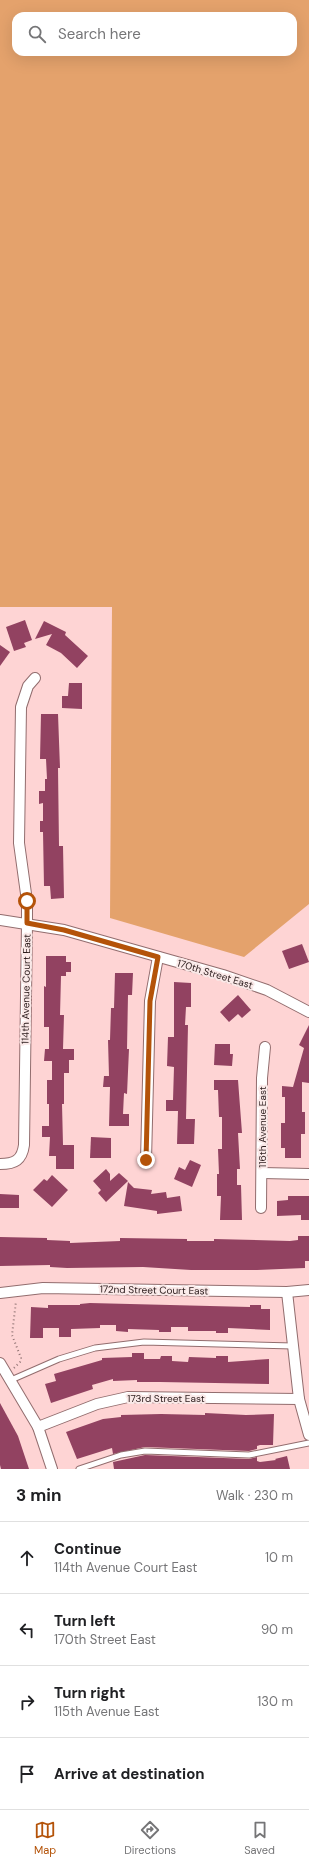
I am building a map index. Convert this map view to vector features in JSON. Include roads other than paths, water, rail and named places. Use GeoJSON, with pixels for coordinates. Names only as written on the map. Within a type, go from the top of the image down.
{"type":"FeatureCollection","features":[{"type":"Feature","properties":{"kind":"street","name":"114th Avenue Court East"},"geometry":{"type":"LineString","coordinates":[[0,1164],[19,1160],[23,1154],[24,1145],[27,901],[19,843],[21,707],[28,686],[35,678]]}},
{"type":"Feature","properties":{"kind":"street","name":"170th Street East"},"geometry":{"type":"LineString","coordinates":[[0,920],[27,923],[64,930],[223,975],[260,988],[309,1012]]}},
{"type":"Feature","properties":{"kind":"street"},"geometry":{"type":"LineString","coordinates":[[146,1160],[150,1001],[158,957]]}},
{"type":"Feature","properties":{"kind":"street","name":"116th Avenue East"},"geometry":{"type":"LineString","coordinates":[[261,1208],[262,1078],[265,1047]]}},
{"type":"Feature","properties":{"kind":"street"},"geometry":{"type":"LineString","coordinates":[[262,1173],[309,1174]]}},
{"type":"Feature","properties":{"kind":"street","name":"172nd Street Court East"},"geometry":{"type":"LineString","coordinates":[[0,1293],[14,1290],[43,1288],[287,1292],[309,1290]]}},
{"type":"Feature","properties":{"kind":"street"},"geometry":{"type":"LineString","coordinates":[[287,1292],[299,1399],[309,1435]]}},
{"type":"Feature","properties":{"kind":"street"},"geometry":{"type":"LineString","coordinates":[[0,1363],[38,1427],[52,1469]]}},
{"type":"Feature","properties":{"kind":"street","name":"173rd Street East"},"geometry":{"type":"LineString","coordinates":[[38,1427],[97,1404],[128,1397],[299,1399]]}},
{"type":"Feature","properties":{"kind":"lane"},"geometry":{"type":"LineString","coordinates":[[9,1377],[95,1348],[144,1342],[293,1346]]}},
{"type":"Feature","properties":{"kind":"lane"},"geometry":{"type":"LineString","coordinates":[[79,1469],[121,1455],[145,1451],[249,1455],[309,1443]]}}]}
